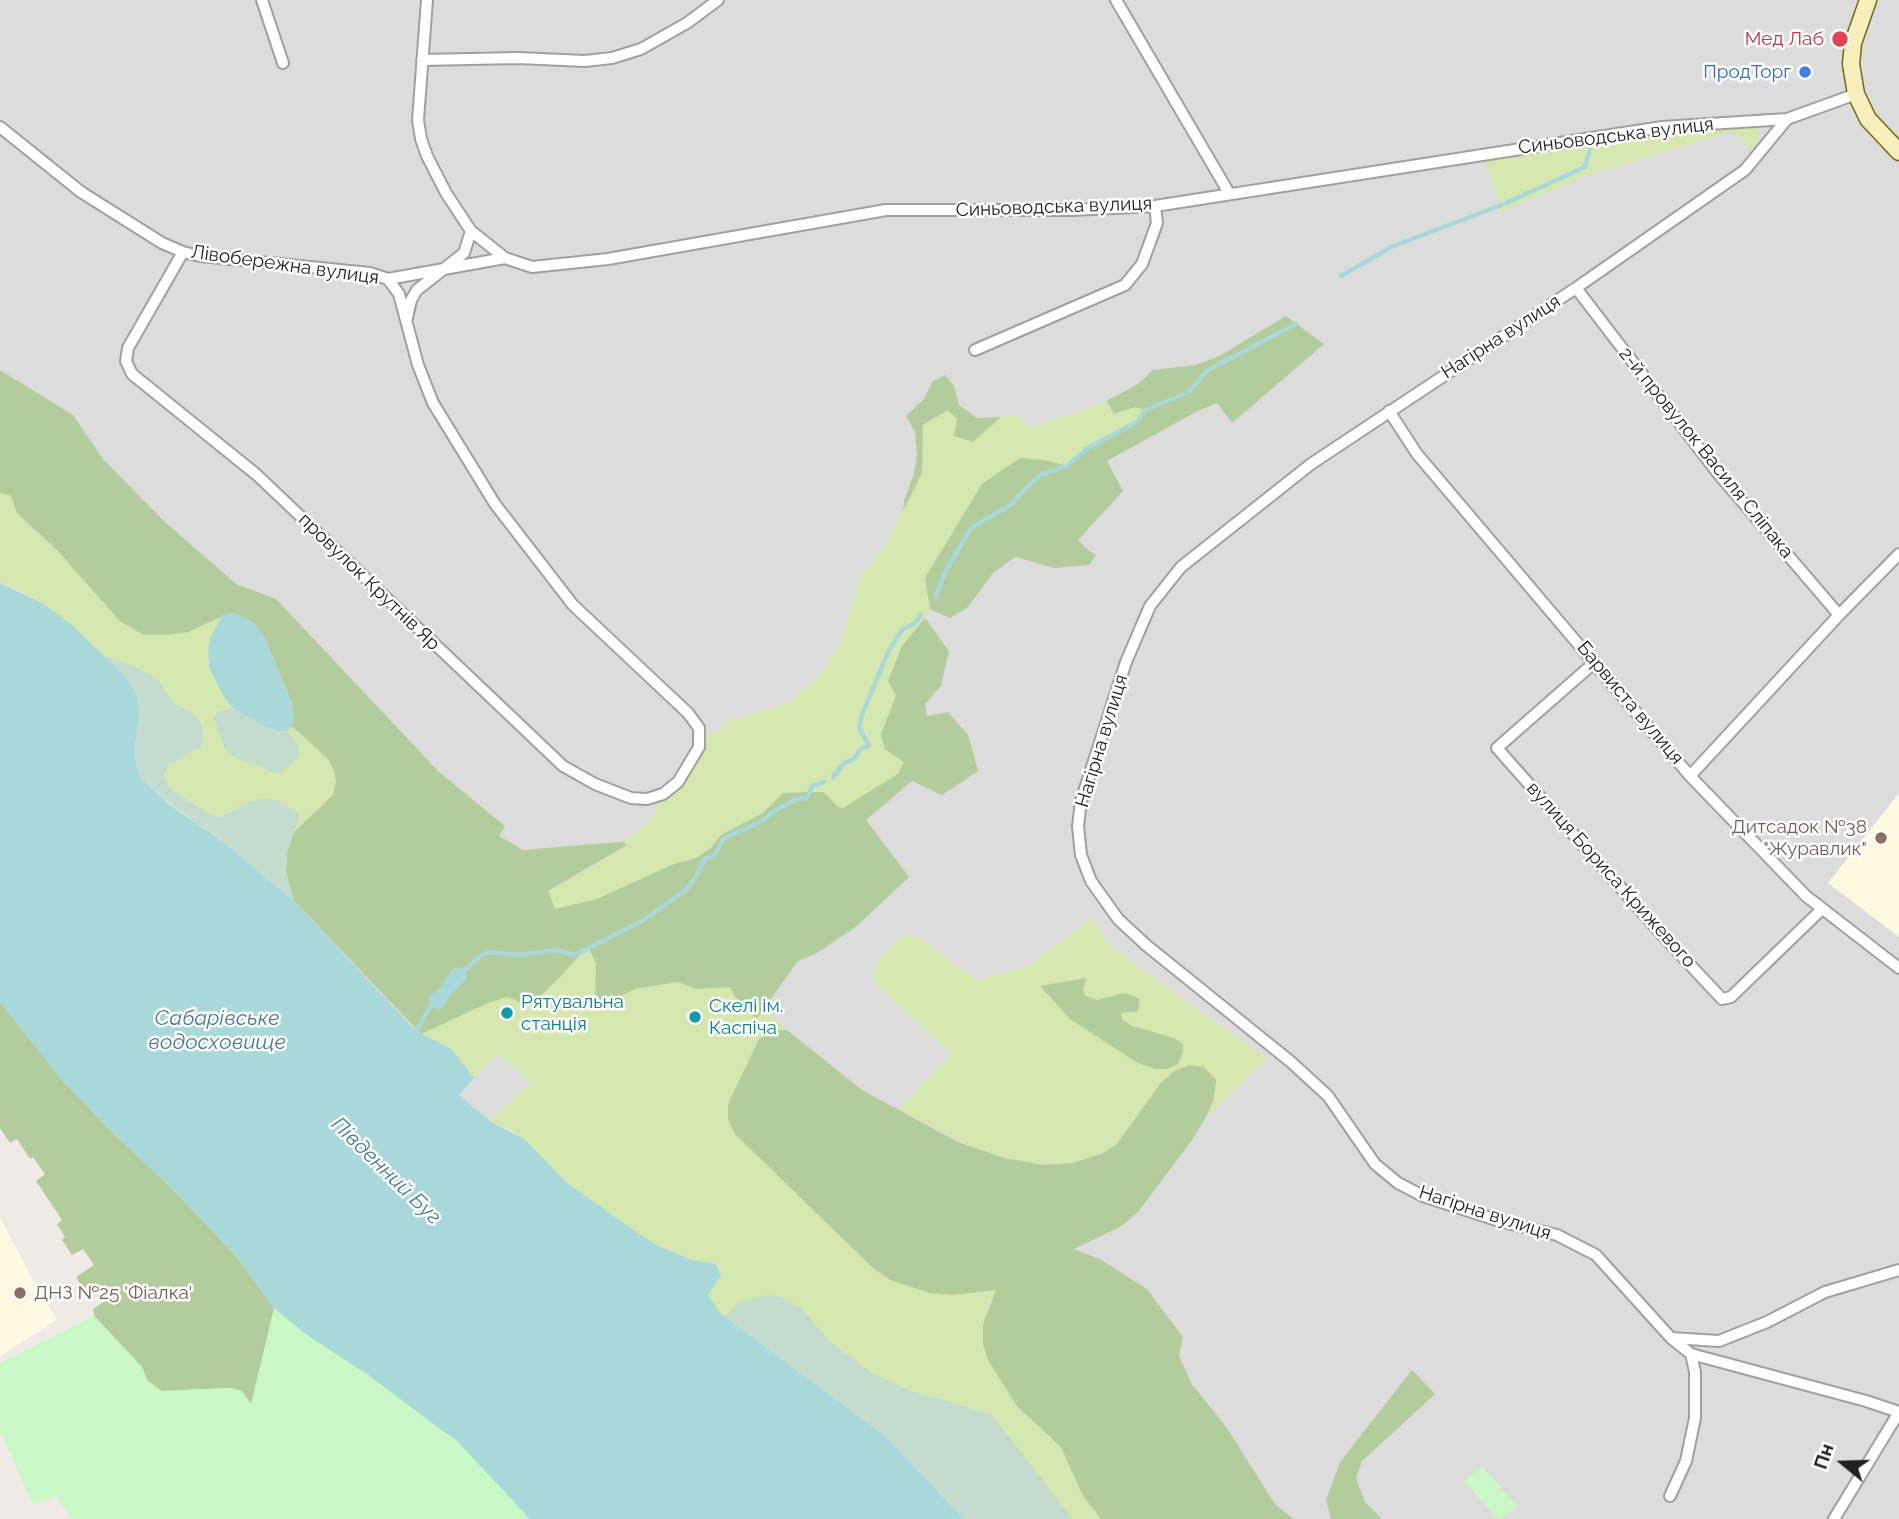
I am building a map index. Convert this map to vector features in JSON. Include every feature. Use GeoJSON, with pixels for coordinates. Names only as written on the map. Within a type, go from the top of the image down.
{"type":"FeatureCollection","features":[{"type":"Feature","properties":{"kind":"street"},"geometry":{"type":"LineString","coordinates":[[262,0],[284,64]]}},
{"type":"Feature","properties":{"kind":"street","name":"Синьоводська вулиця"},"geometry":{"type":"LineString","coordinates":[[427,0],[418,120],[421,139],[446,193],[471,231],[505,258],[532,267],[608,259],[886,210],[1072,211],[1155,206],[1662,127],[1787,119],[1856,94]]}},
{"type":"Feature","properties":{"kind":"street"},"geometry":{"type":"LineString","coordinates":[[422,60],[518,58],[585,61],[612,58],[641,49],[687,23],[718,0]]}},
{"type":"Feature","properties":{"kind":"street"},"geometry":{"type":"LineString","coordinates":[[1116,0],[1229,193]]}},
{"type":"Feature","properties":{"kind":"street"},"geometry":{"type":"LineString","coordinates":[[1868,0],[1853,43],[1852,64],[1856,94],[1868,119],[1899,152]]}},
{"type":"Feature","properties":{"kind":"street","name":"Нагірна вулиця"},"geometry":{"type":"LineString","coordinates":[[1691,1354],[1671,1338],[1596,1255],[1557,1235],[1503,1223],[1423,1196],[1398,1183],[1375,1164],[1328,1096],[1292,1062],[1146,945],[1118,919],[1091,881],[1081,855],[1078,826],[1081,801],[1111,705],[1150,606],[1181,568],[1311,464],[1576,288],[1745,170],[1787,119]]}},
{"type":"Feature","properties":{"kind":"street","name":"Лівобережна вулиця"},"geometry":{"type":"LineString","coordinates":[[0,127],[81,192],[162,243],[183,252],[370,273],[388,279],[399,293],[418,365],[433,403],[502,514],[573,605],[688,713],[699,728]]}},
{"type":"Feature","properties":{"kind":"street"},"geometry":{"type":"LineString","coordinates":[[975,350],[1125,285],[1142,264],[1157,223],[1155,206]]}},
{"type":"Feature","properties":{"kind":"street"},"geometry":{"type":"LineString","coordinates":[[407,318],[411,300],[417,290],[464,253],[471,231]]}},
{"type":"Feature","properties":{"kind":"street","name":"провулок Крутнів Яр"},"geometry":{"type":"LineString","coordinates":[[183,252],[128,348],[126,361],[132,374],[257,475],[550,755],[577,775],[610,792],[631,798],[647,799],[663,794],[678,782],[690,764],[699,747],[699,728]]}},
{"type":"Feature","properties":{"kind":"street"},"geometry":{"type":"LineString","coordinates":[[388,279],[505,258]]}},
{"type":"Feature","properties":{"kind":"street","name":"2-й провулок Василя Сліпака"},"geometry":{"type":"LineString","coordinates":[[1576,288],[1717,472],[1839,615]]}},
{"type":"Feature","properties":{"kind":"street","name":"Барвиста вулиця"},"geometry":{"type":"LineString","coordinates":[[1389,411],[1417,454],[1690,776],[1805,896],[1899,968]]}},
{"type":"Feature","properties":{"kind":"street"},"geometry":{"type":"LineString","coordinates":[[1690,776],[1899,554]]}},
{"type":"Feature","properties":{"kind":"street","name":"вулиця Бориса Крижевого"},"geometry":{"type":"LineString","coordinates":[[1595,662],[1497,748],[1666,939],[1722,999],[1731,997],[1821,910]]}},
{"type":"Feature","properties":{"kind":"street"},"geometry":{"type":"LineString","coordinates":[[1671,1338],[1719,1341],[1767,1322],[1825,1292],[1899,1270]]}},
{"type":"Feature","properties":{"kind":"street"},"geometry":{"type":"LineString","coordinates":[[1670,1496],[1686,1461],[1695,1418],[1695,1372],[1691,1354],[1899,1412],[1834,1519]]}},
{"type":"Feature","properties":{"kind":"shaded area"},"geometry":{"type":"Polygon","coordinates":[[[0,0],[1899,0],[1899,1519],[1294,1519],[1275,1505],[1227,1429],[1192,1384],[1178,1356],[1183,1336],[1147,1289],[1100,1259],[1073,1249],[1083,1496],[1101,1519],[964,1519],[885,1436],[847,1409],[511,1130],[490,1121],[459,1095],[474,1078],[416,1031],[294,901],[25,593],[0,583],[0,0]]]}},
{"type":"Feature","properties":{"kind":"shaded area","name":"Дитсадок №38 \"Журавлик\""},"geometry":{"type":"Polygon","coordinates":[[[1899,793],[1899,937],[1828,883],[1899,793]]]}},
{"type":"Feature","properties":{"kind":"shaded area","name":"ДНЗ №25 'Фіалка'"},"geometry":{"type":"Polygon","coordinates":[[[0,1217],[57,1320],[0,1356],[0,1217]]]}},
{"type":"Feature","properties":{"kind":"green space"},"geometry":{"type":"Polygon","coordinates":[[[1750,124],[1759,129],[1753,154],[1733,131],[1586,176],[1502,211],[1483,154],[1662,127],[1750,124]]]}},
{"type":"Feature","properties":{"kind":"green space"},"geometry":{"type":"Polygon","coordinates":[[[1286,316],[1324,344],[1232,423],[1217,403],[1107,461],[1123,491],[1078,540],[1096,555],[1089,565],[1054,568],[1015,557],[993,573],[968,607],[950,618],[930,609],[925,578],[982,484],[1020,458],[1067,466],[1088,448],[1137,422],[1144,410],[1135,407],[1114,414],[1107,401],[1138,384],[1153,370],[1196,365],[1221,355],[1286,316]]]}},
{"type":"Feature","properties":{"kind":"green space"},"geometry":{"type":"Polygon","coordinates":[[[0,370],[73,415],[103,459],[165,522],[236,584],[276,599],[439,772],[505,826],[499,836],[523,850],[623,842],[627,845],[548,891],[555,909],[597,899],[674,864],[696,858],[711,848],[721,835],[763,813],[783,793],[824,792],[838,807],[843,808],[898,774],[904,762],[885,749],[881,734],[896,696],[888,681],[902,646],[925,618],[949,651],[941,686],[925,704],[927,716],[948,712],[968,735],[978,771],[942,795],[912,781],[866,820],[909,877],[857,926],[817,953],[798,961],[757,1018],[741,1009],[730,987],[697,989],[677,982],[635,989],[595,1008],[596,963],[588,946],[530,1006],[507,997],[421,1034],[294,901],[286,873],[287,853],[293,833],[333,795],[336,781],[328,759],[292,726],[292,703],[264,636],[254,623],[230,613],[188,632],[167,635],[144,635],[120,621],[57,550],[17,513],[11,496],[0,493],[0,370]]]}},
{"type":"Feature","properties":{"kind":"green space"},"geometry":{"type":"Polygon","coordinates":[[[945,375],[954,386],[959,405],[977,418],[1001,417],[973,442],[954,436],[957,419],[948,410],[923,425],[922,473],[903,511],[917,455],[915,432],[906,416],[924,399],[932,382],[945,375]]]}},
{"type":"Feature","properties":{"kind":"green space"},"geometry":{"type":"Polygon","coordinates":[[[1107,401],[1114,414],[1135,407],[1145,410],[1137,422],[1088,448],[1067,466],[1044,460],[949,539],[925,578],[930,609],[915,633],[902,646],[897,696],[881,734],[885,749],[904,762],[898,774],[843,808],[783,793],[763,813],[721,835],[711,848],[696,858],[674,864],[597,899],[555,909],[547,892],[616,853],[627,845],[623,842],[649,822],[663,794],[690,764],[699,728],[716,734],[727,721],[788,703],[818,677],[839,647],[860,578],[889,539],[922,473],[923,426],[948,410],[973,442],[1001,417],[1016,415],[1031,428],[1107,401]]]}},
{"type":"Feature","properties":{"kind":"green space"},"geometry":{"type":"Polygon","coordinates":[[[0,493],[12,496],[13,504],[24,521],[57,550],[130,629],[188,632],[222,615],[210,639],[287,730],[292,726],[328,759],[336,781],[333,795],[293,833],[298,817],[296,812],[246,803],[217,817],[171,789],[164,774],[169,765],[201,746],[203,731],[173,703],[158,680],[137,668],[101,654],[85,636],[57,614],[25,594],[0,583],[0,493]]]}},
{"type":"Feature","properties":{"kind":"green space"},"geometry":{"type":"Polygon","coordinates":[[[101,654],[137,668],[158,680],[173,703],[194,715],[201,723],[204,739],[201,746],[169,765],[164,774],[171,789],[217,817],[259,799],[277,800],[296,812],[299,817],[287,853],[286,873],[294,901],[141,778],[136,764],[135,747],[139,713],[101,654]]]}},
{"type":"Feature","properties":{"kind":"green space"},"geometry":{"type":"Polygon","coordinates":[[[238,709],[285,728],[299,746],[299,757],[281,772],[274,773],[230,755],[214,718],[218,711],[238,709]]]}},
{"type":"Feature","properties":{"kind":"green space"},"geometry":{"type":"Polygon","coordinates":[[[1092,917],[1112,948],[1267,1059],[1206,1117],[1214,1098],[1174,1071],[1161,1083],[1116,1145],[1101,1154],[1072,1163],[1031,1164],[980,1151],[898,1109],[952,1054],[875,984],[874,971],[880,957],[901,938],[915,935],[978,981],[1027,967],[1092,917]]]}},
{"type":"Feature","properties":{"kind":"green space"},"geometry":{"type":"Polygon","coordinates":[[[588,945],[596,963],[596,1008],[635,989],[677,982],[697,989],[730,986],[757,1017],[765,1008],[787,1030],[775,1030],[758,1039],[728,1104],[735,1134],[873,1268],[890,1280],[930,1293],[953,1295],[997,1290],[988,1306],[983,1344],[988,1360],[1017,1406],[1061,1447],[1083,1496],[1101,1519],[964,1519],[885,1436],[720,1313],[708,1295],[720,1280],[718,1267],[711,1261],[702,1263],[692,1260],[649,1241],[572,1187],[511,1130],[490,1121],[525,1087],[535,1087],[498,1053],[474,1078],[451,1049],[421,1034],[507,997],[531,1006],[588,945]]]}},
{"type":"Feature","properties":{"kind":"green space"},"geometry":{"type":"Polygon","coordinates":[[[1086,978],[1083,990],[1086,996],[1096,1000],[1125,993],[1140,999],[1138,1011],[1121,1013],[1122,1019],[1132,1026],[1174,1038],[1183,1044],[1178,1064],[1167,1069],[1155,1069],[1136,1062],[1070,1019],[1040,986],[1086,978]]]}},
{"type":"Feature","properties":{"kind":"green space"},"geometry":{"type":"Polygon","coordinates":[[[0,1002],[63,1081],[116,1136],[166,1182],[237,1257],[274,1308],[438,1425],[530,1519],[340,1519],[231,1388],[161,1391],[147,1380],[142,1367],[94,1316],[93,1309],[105,1301],[93,1283],[83,1289],[76,1277],[94,1265],[83,1249],[72,1255],[62,1240],[65,1237],[57,1224],[62,1220],[36,1181],[45,1174],[33,1157],[30,1159],[17,1139],[10,1143],[0,1128],[0,1002]]]}},
{"type":"Feature","properties":{"kind":"green space"},"geometry":{"type":"Polygon","coordinates":[[[775,1030],[787,1030],[862,1090],[958,1142],[1004,1158],[1044,1165],[1072,1163],[1101,1154],[1116,1145],[1161,1083],[1174,1071],[1189,1065],[1204,1067],[1216,1080],[1214,1098],[1192,1140],[1138,1212],[1120,1227],[1074,1249],[1100,1259],[1147,1289],[1183,1337],[1179,1356],[1192,1384],[1227,1428],[1275,1504],[1294,1519],[1101,1519],[1083,1496],[1061,1447],[1017,1406],[988,1360],[983,1344],[983,1324],[996,1290],[953,1295],[930,1293],[890,1280],[873,1268],[735,1134],[728,1119],[728,1104],[759,1039],[775,1030]]]}},
{"type":"Feature","properties":{"kind":"green space"},"geometry":{"type":"Polygon","coordinates":[[[769,1295],[787,1299],[802,1309],[829,1341],[871,1373],[908,1390],[991,1414],[1073,1519],[964,1519],[885,1436],[724,1317],[740,1302],[769,1295]]]}},
{"type":"Feature","properties":{"kind":"green space"},"geometry":{"type":"Polygon","coordinates":[[[274,1308],[458,1442],[530,1519],[72,1519],[56,1496],[33,1505],[0,1430],[0,1363],[94,1316],[142,1367],[147,1380],[161,1391],[231,1388],[242,1391],[251,1404],[274,1308]]]}},
{"type":"Feature","properties":{"kind":"green space"},"geometry":{"type":"Polygon","coordinates":[[[1412,1370],[1435,1394],[1362,1461],[1356,1478],[1365,1502],[1382,1519],[1331,1519],[1326,1500],[1340,1462],[1412,1370]]]}},
{"type":"Feature","properties":{"kind":"green space"},"geometry":{"type":"Polygon","coordinates":[[[1482,1466],[1517,1506],[1501,1519],[1497,1519],[1464,1481],[1482,1466]]]}},
{"type":"Feature","properties":{"kind":"water","name":"Сабарівське водосховище"},"geometry":{"type":"Polygon","coordinates":[[[0,583],[42,603],[72,625],[127,679],[136,694],[139,713],[135,747],[136,764],[141,778],[169,804],[227,845],[294,901],[416,1031],[451,1049],[474,1078],[459,1095],[490,1121],[524,1139],[567,1183],[639,1234],[658,1246],[692,1260],[716,1264],[721,1276],[708,1295],[720,1313],[885,1436],[964,1519],[530,1519],[458,1442],[274,1308],[237,1257],[166,1182],[116,1136],[63,1081],[0,1002],[0,583]]]}},
{"type":"Feature","properties":{"kind":"water"},"geometry":{"type":"Polygon","coordinates":[[[230,613],[254,623],[264,636],[292,703],[294,718],[287,731],[277,731],[234,709],[224,697],[210,669],[210,639],[222,615],[230,613]]]}},
{"type":"Feature","properties":{"kind":"water"},"geometry":{"type":"Polygon","coordinates":[[[458,967],[465,969],[467,979],[443,1007],[438,1010],[432,1007],[430,995],[438,990],[452,970],[458,967]]]}},
{"type":"Feature","properties":{"kind":"waterway"},"geometry":{"type":"LineString","coordinates":[[1341,276],[1391,247],[1504,204],[1585,167],[1590,149]]}},
{"type":"Feature","properties":{"kind":"waterway"},"geometry":{"type":"LineString","coordinates":[[936,597],[944,574],[971,528],[1012,504],[1042,474],[1067,466],[1088,448],[1137,422],[1145,410],[1189,392],[1208,370],[1296,324]]}},
{"type":"Feature","properties":{"kind":"waterway"},"geometry":{"type":"LineString","coordinates":[[833,777],[844,763],[854,759],[861,749],[869,746],[859,728],[862,715],[889,650],[903,629],[914,624],[921,615]]}},
{"type":"Feature","properties":{"kind":"waterway"},"geometry":{"type":"LineString","coordinates":[[463,972],[488,952],[518,955],[557,950],[575,955],[642,921],[686,890],[705,859],[715,855],[723,839],[764,820],[796,799],[807,798],[812,786],[824,782]]}},
{"type":"Feature","properties":{"kind":"waterway"},"geometry":{"type":"LineString","coordinates":[[414,1035],[434,1000]]}},
{"type":"Feature","properties":{"kind":"place","name":"Мед Лаб"},"geometry":{"type":"Point","coordinates":[1840,39]}},
{"type":"Feature","properties":{"kind":"place","name":"ПродТорг"},"geometry":{"type":"Point","coordinates":[1805,72]}},
{"type":"Feature","properties":{"kind":"place","name":"Дитсадок №38 \"Журавлик\""},"geometry":{"type":"Point","coordinates":[1881,838]}},
{"type":"Feature","properties":{"kind":"place","name":"Рятувальна станція"},"geometry":{"type":"Point","coordinates":[507,1013]}},
{"type":"Feature","properties":{"kind":"place","name":"Скелі ім. Каспіча"},"geometry":{"type":"Point","coordinates":[695,1017]}},
{"type":"Feature","properties":{"kind":"place","name":"ДНЗ №25 'Фіалка'"},"geometry":{"type":"Point","coordinates":[20,1293]}},
{"type":"Feature","properties":{"kind":"water label","name":"Південний Буг"},"geometry":{"type":"Point","coordinates":[386,1171]}}]}
